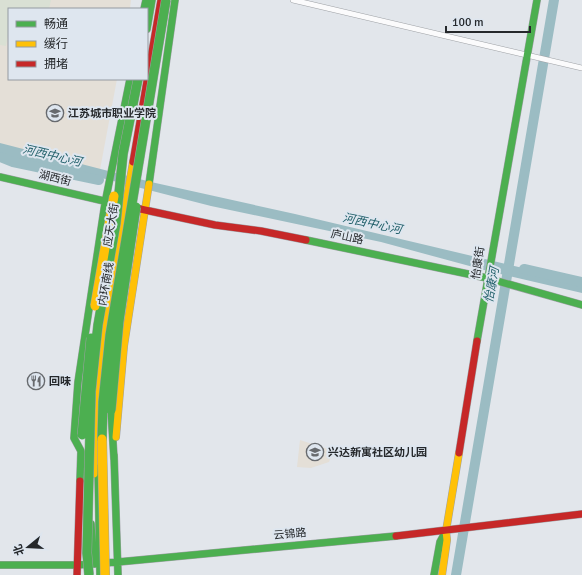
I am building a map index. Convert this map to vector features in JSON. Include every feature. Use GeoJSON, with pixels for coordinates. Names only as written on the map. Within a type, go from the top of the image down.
{"type":"FeatureCollection","features":[{"type":"Feature","properties":{"kind":"main road"},"geometry":{"type":"LineString","coordinates":[[148,23],[152,0]]}},
{"type":"Feature","properties":{"kind":"main road"},"geometry":{"type":"LineString","coordinates":[[148,51],[157,0]]}},
{"type":"Feature","properties":{"kind":"main road","name":"应天大街"},"geometry":{"type":"LineString","coordinates":[[148,72],[161,0]]}},
{"type":"Feature","properties":{"kind":"main road","name":"内环南线"},"geometry":{"type":"LineString","coordinates":[[103,574],[103,402],[110,335],[166,0]]}},
{"type":"Feature","properties":{"kind":"main road"},"geometry":{"type":"LineString","coordinates":[[114,459],[124,346],[175,0]]}},
{"type":"Feature","properties":{"kind":"main road","name":"怡康街"},"geometry":{"type":"LineString","coordinates":[[446,530],[489,276],[493,242],[537,0]]}},
{"type":"Feature","properties":{"kind":"main road","name":"应天大街"},"geometry":{"type":"LineString","coordinates":[[77,575],[81,451],[74,438],[78,382],[105,203],[130,80]]}},
{"type":"Feature","properties":{"kind":"main road","name":"内环南线"},"geometry":{"type":"LineString","coordinates":[[89,575],[87,553],[91,391],[98,325],[116,223],[123,154],[138,80]]}},
{"type":"Feature","properties":{"kind":"main road","name":"应天大街"},"geometry":{"type":"LineString","coordinates":[[94,575],[97,564],[98,400],[104,335],[143,80]]}},
{"type":"Feature","properties":{"kind":"main road","name":"应天大街"},"geometry":{"type":"LineString","coordinates":[[103,574],[97,564],[94,457],[95,400],[101,334],[147,80]]}},
{"type":"Feature","properties":{"kind":"main road"},"geometry":{"type":"LineString","coordinates":[[94,457],[82,435],[86,369],[109,218],[123,154]]}},
{"type":"Feature","properties":{"kind":"main road"},"geometry":{"type":"LineString","coordinates":[[118,575],[111,410],[119,321],[136,221],[139,158]]}},
{"type":"Feature","properties":{"kind":"main road","name":"湖西街"},"geometry":{"type":"LineString","coordinates":[[0,177],[105,203]]}},
{"type":"Feature","properties":{"kind":"main road","name":"庐山路"},"geometry":{"type":"LineString","coordinates":[[105,203],[215,225],[261,231],[489,276],[525,289],[582,306]]}},
{"type":"Feature","properties":{"kind":"main road"},"geometry":{"type":"LineString","coordinates":[[81,451],[87,462],[97,564]]}},
{"type":"Feature","properties":{"kind":"main road","name":"云锦路"},"geometry":{"type":"LineString","coordinates":[[0,565],[97,564],[446,530],[582,514]]}},
{"type":"Feature","properties":{"kind":"main road"},"geometry":{"type":"LineString","coordinates":[[434,575],[440,542],[446,530]]}},
{"type":"Feature","properties":{"kind":"main road"},"geometry":{"type":"LineString","coordinates":[[442,575],[447,540],[446,530]]}},
{"type":"Feature","properties":{"kind":"main road"},"geometry":{"type":"LineString","coordinates":[[85,575],[87,553]]}},
{"type":"Feature","properties":{"kind":"street"},"geometry":{"type":"LineString","coordinates":[[293,0],[582,68]]}},
{"type":"Feature","properties":{"kind":"shaded area","name":"江苏城市职业学院"},"geometry":{"type":"Polygon","coordinates":[[[0,0],[131,0],[130,8],[8,8],[8,80],[117,80],[99,175],[0,148],[0,0]]]}},
{"type":"Feature","properties":{"kind":"shaded area"},"geometry":{"type":"Polygon","coordinates":[[[0,0],[51,0],[49,8],[8,8],[8,35],[6,46],[0,45],[0,0]]]}},
{"type":"Feature","properties":{"kind":"shaded area","name":"兴达新寓社区幼儿园"},"geometry":{"type":"Polygon","coordinates":[[[300,440],[331,450],[332,454],[329,462],[311,468],[297,467],[300,440]]]}},
{"type":"Feature","properties":{"kind":"water"},"geometry":{"type":"Polygon","coordinates":[[[0,143],[151,182],[295,214],[582,282],[582,293],[488,271],[381,242],[211,206],[94,176],[0,156],[0,143]]]}},
{"type":"Feature","properties":{"kind":"waterway","name":"怡康河"},"geometry":{"type":"LineString","coordinates":[[456,575],[554,0]]}},
{"type":"Feature","properties":{"kind":"waterway","name":"河西中心河"},"geometry":{"type":"LineString","coordinates":[[0,157],[13,162],[99,180]]}},
{"type":"Feature","properties":{"kind":"waterway","name":"河西中心河"},"geometry":{"type":"LineString","coordinates":[[524,269],[582,282]]}},
{"type":"Feature","properties":{"kind":"traffic: fast"},"geometry":{"type":"LineString","coordinates":[[144,8],[146,0]]}},
{"type":"Feature","properties":{"kind":"traffic: fast"},"geometry":{"type":"LineString","coordinates":[[148,23],[152,0]]}},
{"type":"Feature","properties":{"kind":"traffic: fast"},"geometry":{"type":"LineString","coordinates":[[102,439],[103,402],[110,335],[166,0]]}},
{"type":"Feature","properties":{"kind":"traffic: fast"},"geometry":{"type":"LineString","coordinates":[[149,184],[175,0]]}},
{"type":"Feature","properties":{"kind":"traffic: fast"},"geometry":{"type":"LineString","coordinates":[[477,341],[537,0]]}},
{"type":"Feature","properties":{"kind":"traffic: fast"},"geometry":{"type":"LineString","coordinates":[[80,481],[81,451],[74,438],[78,382],[105,203],[130,80]]}},
{"type":"Feature","properties":{"kind":"traffic: fast"},"geometry":{"type":"LineString","coordinates":[[89,575],[87,553],[91,391],[98,325],[116,223],[123,154],[138,80]]}},
{"type":"Feature","properties":{"kind":"traffic: fast"},"geometry":{"type":"LineString","coordinates":[[0,177],[117,204]]}},
{"type":"Feature","properties":{"kind":"traffic: fast"},"geometry":{"type":"LineString","coordinates":[[111,410],[119,321],[136,207]]}},
{"type":"Feature","properties":{"kind":"traffic: fast"},"geometry":{"type":"LineString","coordinates":[[306,240],[487,278],[582,305]]}},
{"type":"Feature","properties":{"kind":"traffic: fast"},"geometry":{"type":"LineString","coordinates":[[82,435],[91,338]]}},
{"type":"Feature","properties":{"kind":"traffic: fast"},"geometry":{"type":"LineString","coordinates":[[111,410],[114,459]]}},
{"type":"Feature","properties":{"kind":"traffic: fast"},"geometry":{"type":"LineString","coordinates":[[81,451],[88,468]]}},
{"type":"Feature","properties":{"kind":"traffic: fast"},"geometry":{"type":"LineString","coordinates":[[114,455],[118,575]]}},
{"type":"Feature","properties":{"kind":"traffic: fast"},"geometry":{"type":"LineString","coordinates":[[98,468],[100,575]]}},
{"type":"Feature","properties":{"kind":"traffic: fast"},"geometry":{"type":"LineString","coordinates":[[91,524],[94,564]]}},
{"type":"Feature","properties":{"kind":"traffic: fast"},"geometry":{"type":"LineString","coordinates":[[434,575],[440,542],[446,531]]}},
{"type":"Feature","properties":{"kind":"traffic: fast"},"geometry":{"type":"LineString","coordinates":[[0,565],[77,565],[118,562],[396,536]]}},
{"type":"Feature","properties":{"kind":"traffic: slow"},"geometry":{"type":"LineString","coordinates":[[98,436],[101,367],[105,333],[115,264],[133,162]]}},
{"type":"Feature","properties":{"kind":"traffic: slow"},"geometry":{"type":"LineString","coordinates":[[116,437],[124,346],[149,184]]}},
{"type":"Feature","properties":{"kind":"traffic: slow"},"geometry":{"type":"LineString","coordinates":[[95,306],[114,196]]}},
{"type":"Feature","properties":{"kind":"traffic: slow"},"geometry":{"type":"LineString","coordinates":[[94,474],[95,430]]}},
{"type":"Feature","properties":{"kind":"traffic: slow"},"geometry":{"type":"LineString","coordinates":[[102,439],[105,575]]}},
{"type":"Feature","properties":{"kind":"traffic: slow"},"geometry":{"type":"LineString","coordinates":[[442,575],[447,540],[446,531],[459,453]]}},
{"type":"Feature","properties":{"kind":"traffic: jam"},"geometry":{"type":"LineString","coordinates":[[148,75],[161,0]]}},
{"type":"Feature","properties":{"kind":"traffic: jam"},"geometry":{"type":"LineString","coordinates":[[133,162],[147,80]]}},
{"type":"Feature","properties":{"kind":"traffic: jam"},"geometry":{"type":"LineString","coordinates":[[131,207],[215,225],[261,231],[306,240]]}},
{"type":"Feature","properties":{"kind":"traffic: jam"},"geometry":{"type":"LineString","coordinates":[[459,453],[477,341]]}},
{"type":"Feature","properties":{"kind":"traffic: jam"},"geometry":{"type":"LineString","coordinates":[[77,575],[80,481]]}},
{"type":"Feature","properties":{"kind":"traffic: jam"},"geometry":{"type":"LineString","coordinates":[[396,536],[582,514]]}},
{"type":"Feature","properties":{"kind":"place","name":"江苏城市职业学院"},"geometry":{"type":"Point","coordinates":[55,113]}},
{"type":"Feature","properties":{"kind":"place","name":"回味"},"geometry":{"type":"Point","coordinates":[36,381]}},
{"type":"Feature","properties":{"kind":"place","name":"兴达新寓社区幼儿园"},"geometry":{"type":"Point","coordinates":[315,452]}}]}
